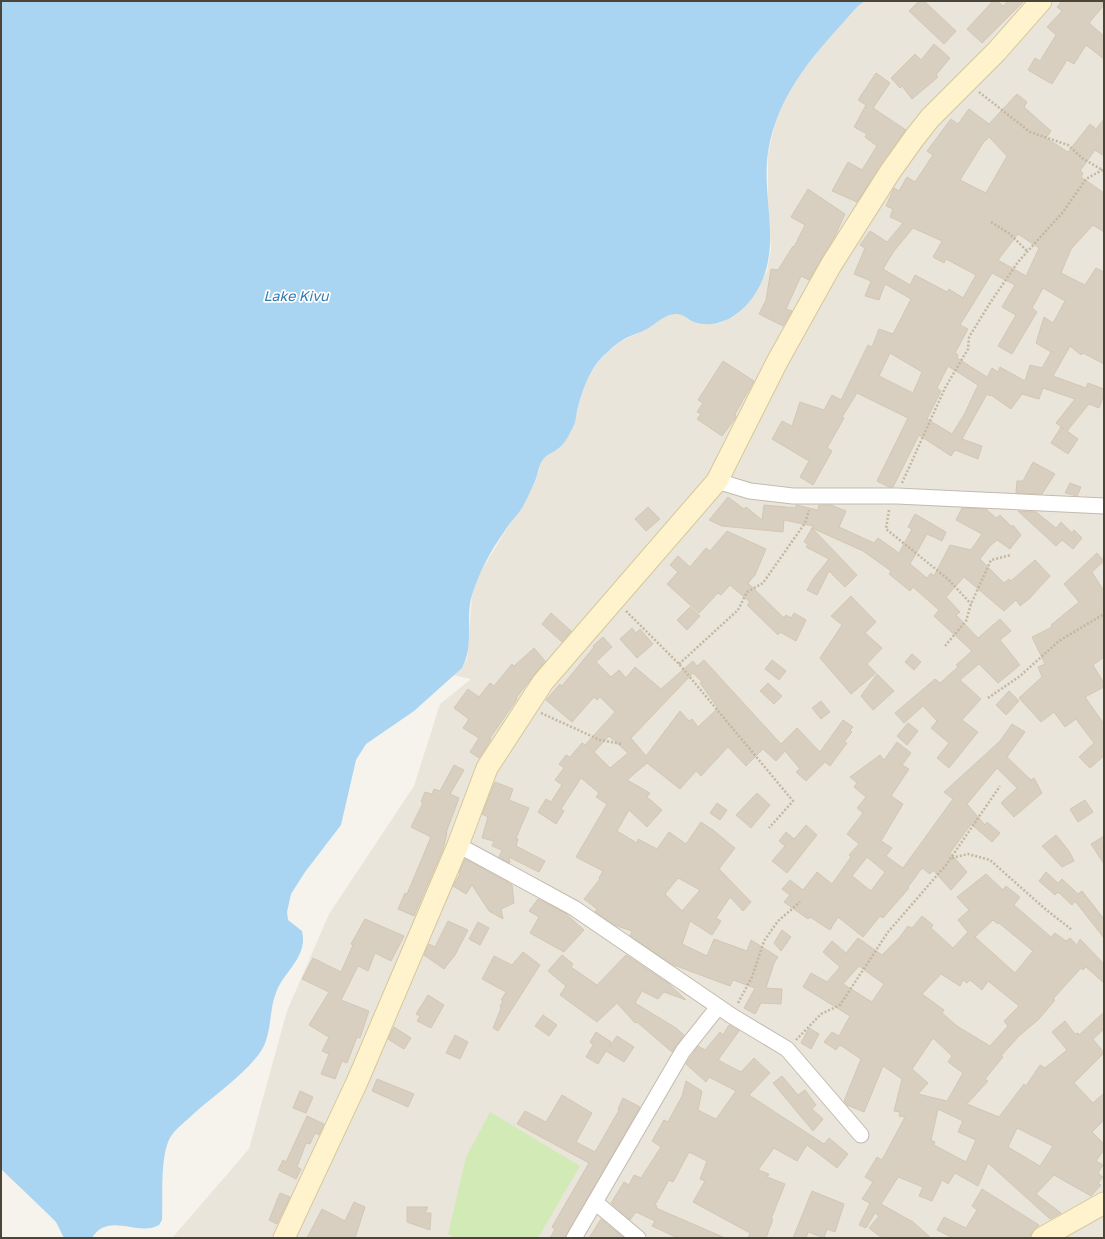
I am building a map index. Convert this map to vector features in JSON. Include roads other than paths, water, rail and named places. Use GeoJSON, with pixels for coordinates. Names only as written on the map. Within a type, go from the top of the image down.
{"type":"FeatureCollection","features":[{"type":"Feature","properties":{"kind":"street"},"geometry":{"type":"LineString","coordinates":[[284,1238],[357,1082],[458,845],[487,768],[543,682],[718,481],[777,362],[831,265],[914,137],[930,118],[997,51],[1041,1]]}},
{"type":"Feature","properties":{"kind":"street"},"geometry":{"type":"LineString","coordinates":[[718,481],[750,491],[793,496],[815,495],[894,497],[1104,506]]}},
{"type":"Feature","properties":{"kind":"street"},"geometry":{"type":"LineString","coordinates":[[458,845],[574,908],[718,1007],[787,1049],[862,1135]]}},
{"type":"Feature","properties":{"kind":"street"},"geometry":{"type":"LineString","coordinates":[[574,1238],[683,1051],[718,1007]]}},
{"type":"Feature","properties":{"kind":"street"},"geometry":{"type":"LineString","coordinates":[[595,1202],[638,1238]]}},
{"type":"Feature","properties":{"kind":"street"},"geometry":{"type":"LineString","coordinates":[[1042,1238],[1104,1203]]}},
{"type":"Feature","properties":{"kind":"water","name":"Lake Kivu"},"geometry":{"type":"Polygon","coordinates":[[[1,1],[865,1],[858,6],[828,39],[802,73],[790,90],[773,130],[768,152],[767,170],[770,242],[764,277],[755,294],[736,314],[721,322],[703,324],[694,322],[680,314],[667,316],[645,330],[621,341],[597,363],[583,389],[574,424],[569,436],[557,450],[542,461],[536,479],[522,508],[495,546],[479,576],[470,601],[468,649],[462,668],[414,711],[366,744],[356,760],[341,825],[305,872],[291,894],[287,912],[288,920],[302,931],[302,948],[277,990],[272,1006],[266,1039],[259,1054],[243,1072],[179,1127],[170,1138],[165,1151],[162,1181],[162,1220],[159,1225],[151,1228],[115,1225],[106,1226],[99,1230],[92,1238],[64,1238],[56,1222],[1,1169],[1,1]]]}}]}
